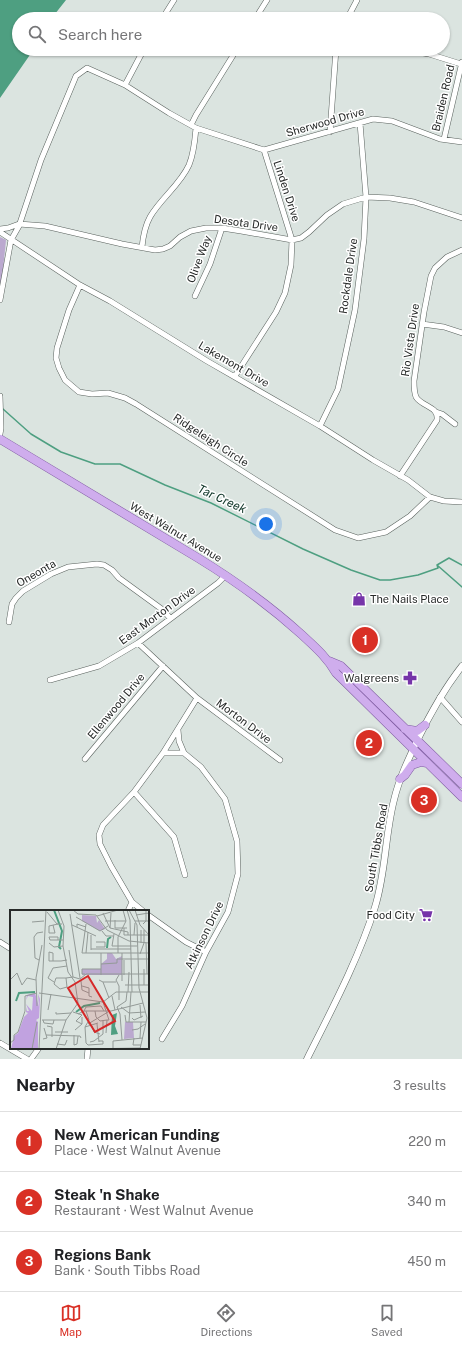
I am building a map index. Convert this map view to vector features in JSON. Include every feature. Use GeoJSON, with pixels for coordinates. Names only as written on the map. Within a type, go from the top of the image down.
{"type":"FeatureCollection","features":[{"type":"Feature","properties":{"kind":"main road","name":"West Walnut Avenue"},"geometry":{"type":"LineString","coordinates":[[0,439],[226,575],[277,613],[329,660],[341,666],[462,784]]}},
{"type":"Feature","properties":{"kind":"main road","name":"West Walnut Avenue"},"geometry":{"type":"LineString","coordinates":[[329,660],[336,673],[462,797]]}},
{"type":"Feature","properties":{"kind":"main road"},"geometry":{"type":"LineString","coordinates":[[405,729],[417,731],[424,725]]}},
{"type":"Feature","properties":{"kind":"main road"},"geometry":{"type":"LineString","coordinates":[[400,779],[412,765],[420,762],[427,762]]}},
{"type":"Feature","properties":{"kind":"street"},"geometry":{"type":"LineString","coordinates":[[166,12],[174,0]]}},
{"type":"Feature","properties":{"kind":"street"},"geometry":{"type":"LineString","coordinates":[[259,12],[267,0]]}},
{"type":"Feature","properties":{"kind":"street"},"geometry":{"type":"LineString","coordinates":[[350,12],[356,0]]}},
{"type":"Feature","properties":{"kind":"street"},"geometry":{"type":"LineString","coordinates":[[125,85],[140,56]]}},
{"type":"Feature","properties":{"kind":"street"},"geometry":{"type":"LineString","coordinates":[[191,125],[233,56]]}},
{"type":"Feature","properties":{"kind":"street"},"geometry":{"type":"LineString","coordinates":[[330,132],[335,56]]}},
{"type":"Feature","properties":{"kind":"street"},"geometry":{"type":"LineString","coordinates":[[436,56],[462,63]]}},
{"type":"Feature","properties":{"kind":"street","name":"Braiden Road"},"geometry":{"type":"LineString","coordinates":[[444,139],[462,63]]}},
{"type":"Feature","properties":{"kind":"street","name":"Linden Drive"},"geometry":{"type":"LineString","coordinates":[[19,224],[40,160],[76,76],[87,68],[125,85],[196,128],[264,150],[292,240],[291,265],[285,293],[276,312],[235,376]]}},
{"type":"Feature","properties":{"kind":"street","name":"Sherwood Drive"},"geometry":{"type":"LineString","coordinates":[[264,150],[373,119],[392,121],[444,139],[462,142]]}},
{"type":"Feature","properties":{"kind":"street","name":"Rockdale Drive"},"geometry":{"type":"LineString","coordinates":[[320,426],[338,389],[355,310],[364,239],[366,197],[360,123]]}},
{"type":"Feature","properties":{"kind":"street"},"geometry":{"type":"LineString","coordinates":[[142,247],[144,230],[149,218],[159,204],[180,181],[190,164],[195,145],[196,128]]}},
{"type":"Feature","properties":{"kind":"street","name":"Desota Drive"},"geometry":{"type":"LineString","coordinates":[[0,229],[19,224],[45,226],[155,250],[170,246],[180,237],[191,231],[206,228],[222,228],[292,240],[301,238],[342,204],[366,197],[390,198],[414,202],[462,218]]}},
{"type":"Feature","properties":{"kind":"street"},"geometry":{"type":"LineString","coordinates":[[0,300],[11,240],[19,224]]}},
{"type":"Feature","properties":{"kind":"street","name":"Olive Way"},"geometry":{"type":"LineString","coordinates":[[195,296],[210,264],[222,228]]}},
{"type":"Feature","properties":{"kind":"street","name":"Lakemont Drive"},"geometry":{"type":"LineString","coordinates":[[0,232],[80,285],[110,301],[320,426],[400,476],[430,497],[444,501],[462,502]]}},
{"type":"Feature","properties":{"kind":"street","name":"Rio Vista Drive"},"geometry":{"type":"LineString","coordinates":[[455,424],[416,397],[414,381],[422,324],[431,276],[435,268],[448,257],[462,250]]}},
{"type":"Feature","properties":{"kind":"street","name":"Ridgeleigh Circle"},"geometry":{"type":"LineString","coordinates":[[80,285],[69,310],[57,348],[56,358],[65,380],[79,392],[92,394],[108,392],[125,398],[193,439],[335,530],[358,538],[386,532],[410,516],[430,497]]}},
{"type":"Feature","properties":{"kind":"street"},"geometry":{"type":"LineString","coordinates":[[422,324],[444,327],[462,333]]}},
{"type":"Feature","properties":{"kind":"street"},"geometry":{"type":"LineString","coordinates":[[0,396],[0,434]]}},
{"type":"Feature","properties":{"kind":"street"},"geometry":{"type":"LineString","coordinates":[[400,476],[437,420],[438,415],[436,412]]}},
{"type":"Feature","properties":{"kind":"street","name":"Oneonta"},"geometry":{"type":"LineString","coordinates":[[8,622],[12,604],[23,591],[51,574],[68,567],[96,564],[104,565],[112,570],[119,578],[163,610],[170,618]]}},
{"type":"Feature","properties":{"kind":"street","name":"East Morton Drive"},"geometry":{"type":"LineString","coordinates":[[50,680],[99,666],[138,643],[218,583],[226,575]]}},
{"type":"Feature","properties":{"kind":"street","name":"Morton Drive"},"geometry":{"type":"LineString","coordinates":[[138,643],[197,698],[280,760]]}},
{"type":"Feature","properties":{"kind":"street","name":"Ellenwood Drive"},"geometry":{"type":"LineString","coordinates":[[85,759],[163,666]]}},
{"type":"Feature","properties":{"kind":"street","name":"South Tibbs Road"},"geometry":{"type":"LineString","coordinates":[[308,1059],[347,977],[376,906],[384,868],[394,801],[400,779],[424,725],[440,697],[462,666]]}},
{"type":"Feature","properties":{"kind":"street"},"geometry":{"type":"LineString","coordinates":[[440,697],[462,722]]}},
{"type":"Feature","properties":{"kind":"street"},"geometry":{"type":"LineString","coordinates":[[142,910],[132,902],[111,866],[98,840],[100,830],[134,792],[163,753],[197,698]]}},
{"type":"Feature","properties":{"kind":"street"},"geometry":{"type":"LineString","coordinates":[[163,753],[184,754],[179,742],[178,729]]}},
{"type":"Feature","properties":{"kind":"street","name":"Atkinson Drive"},"geometry":{"type":"LineString","coordinates":[[162,1039],[182,1006],[206,952],[228,912],[238,874],[238,841],[225,799],[202,767],[184,754]]}},
{"type":"Feature","properties":{"kind":"street"},"geometry":{"type":"LineString","coordinates":[[134,792],[174,837],[185,875]]}},
{"type":"Feature","properties":{"kind":"street"},"geometry":{"type":"LineString","coordinates":[[128,910],[132,902]]}},
{"type":"Feature","properties":{"kind":"street"},"geometry":{"type":"LineString","coordinates":[[149,916],[186,942],[206,952]]}},
{"type":"Feature","properties":{"kind":"street"},"geometry":{"type":"LineString","coordinates":[[0,942],[10,948]]}},
{"type":"Feature","properties":{"kind":"street"},"geometry":{"type":"LineString","coordinates":[[0,1043],[10,1049]]}},
{"type":"Feature","properties":{"kind":"street"},"geometry":{"type":"LineString","coordinates":[[10,1049],[27,1059]]}},
{"type":"Feature","properties":{"kind":"street"},"geometry":{"type":"LineString","coordinates":[[31,1059],[37,1049]]}},
{"type":"Feature","properties":{"kind":"street"},"geometry":{"type":"LineString","coordinates":[[87,1059],[88,1049]]}},
{"type":"Feature","properties":{"kind":"shaded area"},"geometry":{"type":"Polygon","coordinates":[[[0,0],[66,0],[57,12],[12,12],[12,56],[29,56],[0,98],[0,0]]]}},
{"type":"Feature","properties":{"kind":"shaded area"},"geometry":{"type":"Polygon","coordinates":[[[0,237],[6,240],[0,300],[0,237]]]}},
{"type":"Feature","properties":{"kind":"waterway","name":"Tar Creek"},"geometry":{"type":"LineString","coordinates":[[3,409],[31,434],[61,452],[95,464],[120,464],[165,485],[211,503],[303,549],[351,570],[380,580],[390,580],[418,575],[438,568],[437,565],[449,558],[462,565]]}},
{"type":"Feature","properties":{"kind":"waterway"},"geometry":{"type":"LineString","coordinates":[[437,565],[462,587]]}},
{"type":"Feature","properties":{"kind":"place","name":"The Nails Place"},"geometry":{"type":"Point","coordinates":[359,599]}},
{"type":"Feature","properties":{"kind":"place","name":"New American Funding"},"geometry":{"type":"Point","coordinates":[365,640]}},
{"type":"Feature","properties":{"kind":"place","name":"Walgreens"},"geometry":{"type":"Point","coordinates":[410,678]}},
{"type":"Feature","properties":{"kind":"place","name":"Steak 'n Shake"},"geometry":{"type":"Point","coordinates":[369,743]}},
{"type":"Feature","properties":{"kind":"place","name":"Regions Bank"},"geometry":{"type":"Point","coordinates":[424,800]}},
{"type":"Feature","properties":{"kind":"place","name":"Food City"},"geometry":{"type":"Point","coordinates":[426,915]}}]}
